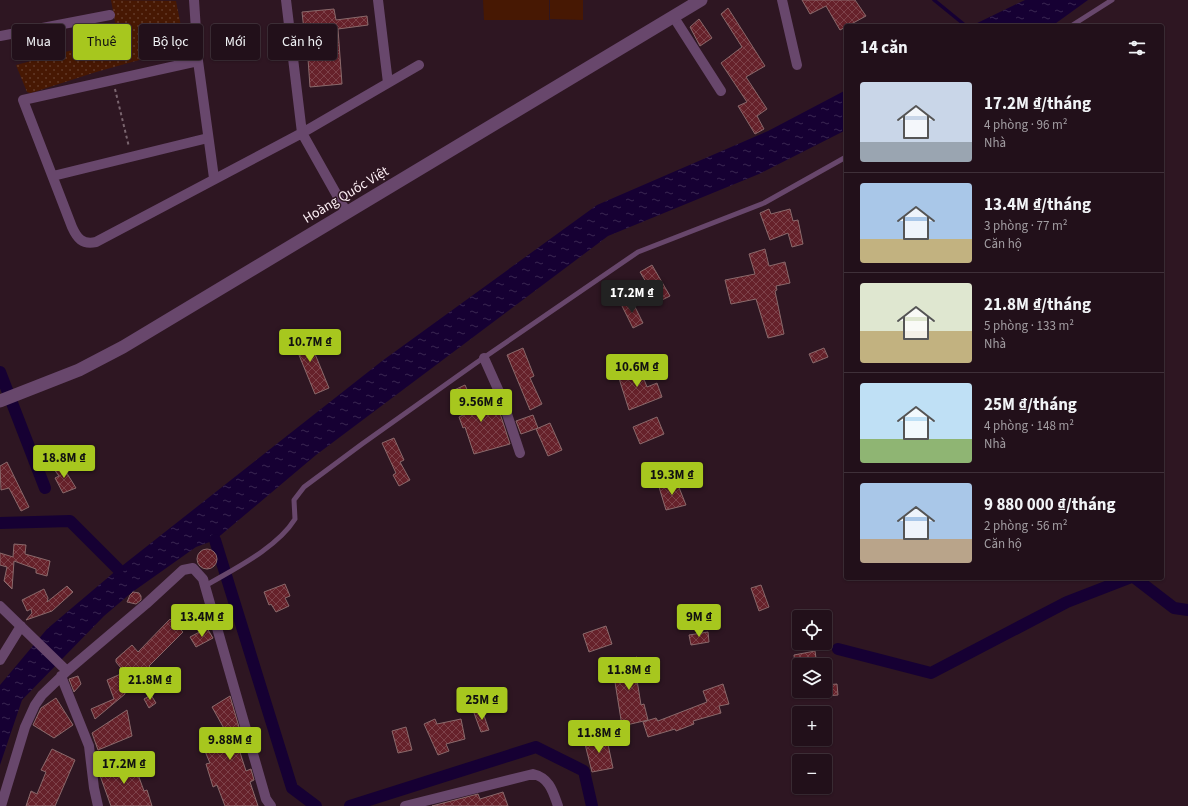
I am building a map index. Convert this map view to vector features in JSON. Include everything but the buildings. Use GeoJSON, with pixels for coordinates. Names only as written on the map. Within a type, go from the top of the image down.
{"type":"FeatureCollection","features":[{"type":"Feature","properties":{"kind":"street"},"geometry":{"type":"LineString","coordinates":[[194,0],[196,24]]}},
{"type":"Feature","properties":{"kind":"street"},"geometry":{"type":"LineString","coordinates":[[286,0],[302,133],[347,213]]}},
{"type":"Feature","properties":{"kind":"street"},"geometry":{"type":"LineString","coordinates":[[378,0],[388,83]]}},
{"type":"Feature","properties":{"kind":"street","name":"Hoàng Quốc Việt"},"geometry":{"type":"LineString","coordinates":[[0,401],[79,370],[123,347],[701,0]]}},
{"type":"Feature","properties":{"kind":"street"},"geometry":{"type":"LineString","coordinates":[[782,0],[797,65]]}},
{"type":"Feature","properties":{"kind":"street"},"geometry":{"type":"LineString","coordinates":[[0,36],[110,15]]}},
{"type":"Feature","properties":{"kind":"street"},"geometry":{"type":"LineString","coordinates":[[673,16],[721,91]]}},
{"type":"Feature","properties":{"kind":"street"},"geometry":{"type":"LineString","coordinates":[[214,178],[198,60],[23,100],[76,237],[88,244],[96,242],[214,178],[302,133],[419,65]]}},
{"type":"Feature","properties":{"kind":"street"},"geometry":{"type":"LineString","coordinates":[[53,176],[208,138]]}},
{"type":"Feature","properties":{"kind":"street"},"geometry":{"type":"LineString","coordinates":[[484,358],[501,396],[520,453]]}},
{"type":"Feature","properties":{"kind":"street"},"geometry":{"type":"LineString","coordinates":[[1,806],[25,727],[35,705],[42,695],[63,671],[146,604],[183,570],[193,568],[203,579],[266,799],[271,806]]}},
{"type":"Feature","properties":{"kind":"street"},"geometry":{"type":"LineString","coordinates":[[0,606],[23,628],[63,671],[89,746],[94,788],[98,806]]}},
{"type":"Feature","properties":{"kind":"street"},"geometry":{"type":"LineString","coordinates":[[0,660],[23,628]]}},
{"type":"Feature","properties":{"kind":"street"},"geometry":{"type":"LineString","coordinates":[[405,806],[533,774],[540,776],[547,781],[552,789],[558,806]]}},
{"type":"Feature","properties":{"kind":"lane"},"geometry":{"type":"LineString","coordinates":[[1074,24],[1112,0]]}},
{"type":"Feature","properties":{"kind":"lane"},"geometry":{"type":"LineString","coordinates":[[205,586],[224,576],[264,550],[288,527],[295,519],[294,500],[304,487],[484,358],[638,252],[769,200],[844,158]]}},
{"type":"Feature","properties":{"kind":"path"},"geometry":{"type":"LineString","coordinates":[[114,88],[129,148]]}},
{"type":"Feature","properties":{"kind":"shaded area"},"geometry":{"type":"Polygon","coordinates":[[[111,0],[176,1],[181,24],[139,24],[139,60],[31,93],[27,92],[16,65],[35,60],[65,60],[65,52],[73,50],[73,60],[131,60],[131,24],[115,24],[111,0]]]}},
{"type":"Feature","properties":{"kind":"shaded area"},"geometry":{"type":"Polygon","coordinates":[[[483,0],[549,0],[549,20],[484,20],[483,0]]]}},
{"type":"Feature","properties":{"kind":"shaded area"},"geometry":{"type":"Polygon","coordinates":[[[550,0],[583,0],[583,20],[550,19],[550,0]]]}},
{"type":"Feature","properties":{"kind":"water"},"geometry":{"type":"Polygon","coordinates":[[[1025,0],[1088,0],[1055,24],[975,24],[1025,0]]]}},
{"type":"Feature","properties":{"kind":"water"},"geometry":{"type":"Polygon","coordinates":[[[844,91],[844,131],[759,174],[608,236],[316,455],[215,540],[196,547],[131,593],[104,616],[22,700],[0,765],[0,685],[47,629],[118,569],[382,361],[597,205],[768,131],[844,91]]]}},
{"type":"Feature","properties":{"kind":"waterway"},"geometry":{"type":"LineString","coordinates":[[934,0],[964,24]]}},
{"type":"Feature","properties":{"kind":"waterway"},"geometry":{"type":"LineString","coordinates":[[0,372],[45,488]]}},
{"type":"Feature","properties":{"kind":"waterway"},"geometry":{"type":"LineString","coordinates":[[0,523],[70,521],[118,569]]}},
{"type":"Feature","properties":{"kind":"waterway"},"geometry":{"type":"LineString","coordinates":[[215,540],[292,788],[316,806]]}},
{"type":"Feature","properties":{"kind":"waterway"},"geometry":{"type":"LineString","coordinates":[[838,649],[931,673],[1067,602],[1124,580]]}},
{"type":"Feature","properties":{"kind":"waterway"},"geometry":{"type":"LineString","coordinates":[[1138,580],[1174,608],[1188,610]]}},
{"type":"Feature","properties":{"kind":"waterway"},"geometry":{"type":"LineString","coordinates":[[350,806],[536,747],[584,771],[592,806]]}}]}
